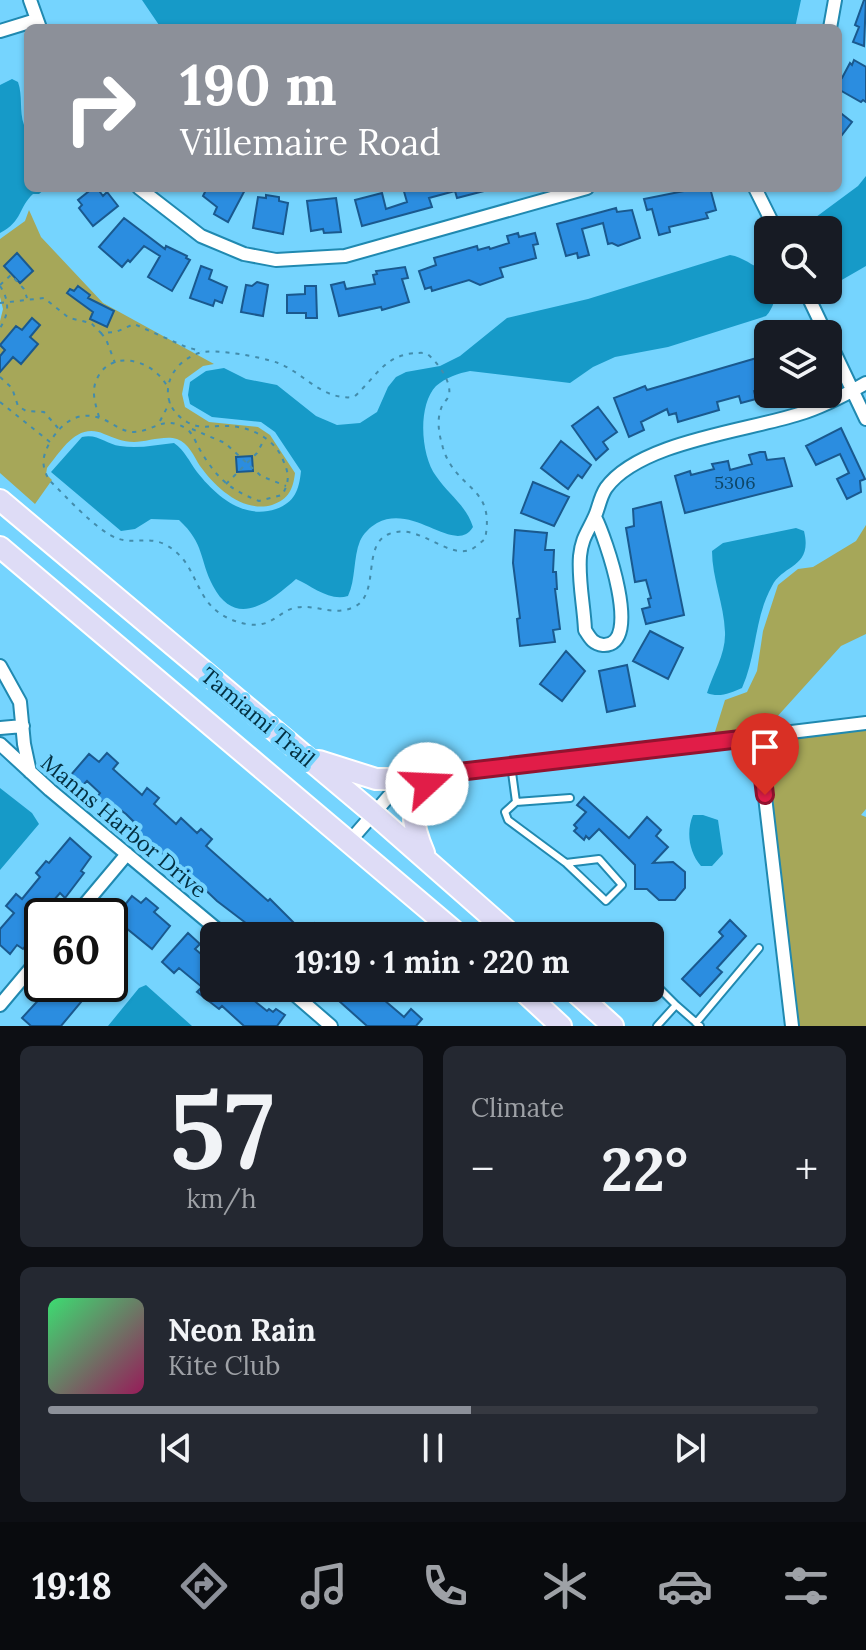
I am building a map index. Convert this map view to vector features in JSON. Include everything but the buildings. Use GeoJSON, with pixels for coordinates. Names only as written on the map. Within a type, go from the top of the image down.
{"type":"FeatureCollection","features":[{"type":"Feature","properties":{"kind":"main road","name":"Tamiami Trail"},"geometry":{"type":"LineString","coordinates":[[0,500],[373,813],[497,922]]}},
{"type":"Feature","properties":{"kind":"main road","name":"Tamiami Trail"},"geometry":{"type":"LineString","coordinates":[[0,547],[443,922]]}},
{"type":"Feature","properties":{"kind":"main road"},"geometry":{"type":"LineString","coordinates":[[304,755],[352,774],[376,779],[420,779]]}},
{"type":"Feature","properties":{"kind":"main road"},"geometry":{"type":"LineString","coordinates":[[427,861],[413,829],[413,814],[418,797],[427,784],[441,774]]}},
{"type":"Feature","properties":{"kind":"main road"},"geometry":{"type":"LineString","coordinates":[[535,1002],[561,1026]]}},
{"type":"Feature","properties":{"kind":"main road"},"geometry":{"type":"LineString","coordinates":[[586,1002],[613,1026]]}},
{"type":"Feature","properties":{"kind":"street"},"geometry":{"type":"LineString","coordinates":[[30,0],[38,24]]}},
{"type":"Feature","properties":{"kind":"street"},"geometry":{"type":"LineString","coordinates":[[831,24],[835,0]]}},
{"type":"Feature","properties":{"kind":"street"},"geometry":{"type":"LineString","coordinates":[[0,31],[24,27]]}},
{"type":"Feature","properties":{"kind":"street"},"geometry":{"type":"LineString","coordinates":[[144,192],[201,236],[244,254],[276,260],[345,256],[573,192]]}},
{"type":"Feature","properties":{"kind":"street"},"geometry":{"type":"LineString","coordinates":[[757,192],[769,216]]}},
{"type":"Feature","properties":{"kind":"street"},"geometry":{"type":"LineString","coordinates":[[842,368],[866,419]]}},
{"type":"Feature","properties":{"kind":"street"},"geometry":{"type":"LineString","coordinates":[[595,517],[604,535],[622,620],[619,638],[610,644],[599,645],[591,640],[585,630],[580,557],[585,532],[607,487],[633,464],[648,456],[801,413],[866,383]]}},
{"type":"Feature","properties":{"kind":"street"},"geometry":{"type":"LineString","coordinates":[[0,666],[20,702],[30,772]]}},
{"type":"Feature","properties":{"kind":"street"},"geometry":{"type":"LineString","coordinates":[[349,842],[389,796],[420,779],[441,774],[866,723]]}},
{"type":"Feature","properties":{"kind":"street"},"geometry":{"type":"LineString","coordinates":[[0,728],[23,726]]}},
{"type":"Feature","properties":{"kind":"street"},"geometry":{"type":"LineString","coordinates":[[758,737],[792,1026]]}},
{"type":"Feature","properties":{"kind":"street","name":"Manns Harbor Drive"},"geometry":{"type":"LineString","coordinates":[[0,744],[208,922]]}},
{"type":"Feature","properties":{"kind":"street"},"geometry":{"type":"LineString","coordinates":[[90,898],[127,854]]}},
{"type":"Feature","properties":{"kind":"street"},"geometry":{"type":"LineString","coordinates":[[0,1005],[24,976]]}},
{"type":"Feature","properties":{"kind":"street"},"geometry":{"type":"LineString","coordinates":[[299,1002],[315,1021],[331,1026]]}},
{"type":"Feature","properties":{"kind":"lane"},"geometry":{"type":"LineString","coordinates":[[511,765],[516,802]]}},
{"type":"Feature","properties":{"kind":"lane"},"geometry":{"type":"LineString","coordinates":[[566,863],[599,859],[622,885],[606,901],[566,863],[508,820],[505,812],[516,802],[570,798]]}},
{"type":"Feature","properties":{"kind":"lane"},"geometry":{"type":"LineString","coordinates":[[664,993],[698,1024],[759,948]]}},
{"type":"Feature","properties":{"kind":"lane"},"geometry":{"type":"LineString","coordinates":[[657,1026],[676,1005]]}},
{"type":"Feature","properties":{"kind":"path"},"geometry":{"type":"LineString","coordinates":[[0,328],[6,318],[7,302],[0,285],[11,275],[24,289],[27,299]]}},
{"type":"Feature","properties":{"kind":"path"},"geometry":{"type":"LineString","coordinates":[[0,303],[44,298],[69,318],[91,323],[106,339],[115,364]]}},
{"type":"Feature","properties":{"kind":"path"},"geometry":{"type":"LineString","coordinates":[[101,333],[116,332],[134,324],[186,347],[278,363],[319,388],[347,398],[361,391],[388,360],[426,353],[437,361],[448,386],[449,394],[442,406],[438,429],[446,456],[459,477],[480,496],[488,511],[485,539],[470,550],[452,549],[423,535],[389,533],[381,539],[374,552],[365,597],[357,606],[330,612],[298,607],[281,612],[262,624],[245,624],[213,610],[179,553],[164,543],[151,539],[121,540],[108,534],[49,480],[43,470],[42,456],[58,429],[71,419],[85,416],[99,418],[131,433],[160,423],[170,423],[225,443],[261,476],[287,487]]}},
{"type":"Feature","properties":{"kind":"path"},"geometry":{"type":"LineString","coordinates":[[167,386],[174,369],[185,359],[202,351]]}},
{"type":"Feature","properties":{"kind":"path"},"geometry":{"type":"LineString","coordinates":[[99,418],[95,385],[101,374],[125,361],[146,364],[161,375],[179,418],[192,429],[213,471],[225,484],[259,501],[282,495],[288,478],[281,455],[265,438],[233,425],[192,429]]}},
{"type":"Feature","properties":{"kind":"path"},"geometry":{"type":"LineString","coordinates":[[0,377],[12,388],[18,406],[26,411],[44,412],[58,429]]}},
{"type":"Feature","properties":{"kind":"path"},"geometry":{"type":"LineString","coordinates":[[160,423],[170,401]]}},
{"type":"Feature","properties":{"kind":"path"},"geometry":{"type":"LineString","coordinates":[[0,402],[50,442]]}},
{"type":"Feature","properties":{"kind":"path"},"geometry":{"type":"LineString","coordinates":[[225,484],[257,453],[265,438]]}},
{"type":"Feature","properties":{"kind":"shaded area"},"geometry":{"type":"Polygon","coordinates":[[[29,210],[41,237],[103,303],[214,364],[203,366],[185,379],[182,394],[185,407],[209,422],[258,427],[270,435],[295,473],[291,489],[278,503],[261,507],[231,497],[200,466],[188,447],[177,439],[130,442],[94,431],[78,435],[47,468],[46,474],[52,480],[35,504],[0,473],[0,321],[3,309],[0,297],[0,239],[25,221],[29,210]]]}},
{"type":"Feature","properties":{"kind":"shaded area"},"geometry":{"type":"Polygon","coordinates":[[[866,525],[866,634],[841,646],[766,729],[714,735],[725,700],[747,692],[757,671],[763,631],[778,585],[798,569],[813,567],[856,541],[866,525]]]}},
{"type":"Feature","properties":{"kind":"shaded area"},"geometry":{"type":"Polygon","coordinates":[[[866,729],[866,809],[861,815],[866,817],[866,1026],[799,1026],[766,742],[866,729]]]}},
{"type":"Feature","properties":{"kind":"water"},"geometry":{"type":"Polygon","coordinates":[[[142,0],[801,0],[796,24],[158,24],[142,0]]]}},
{"type":"Feature","properties":{"kind":"water"},"geometry":{"type":"Polygon","coordinates":[[[12,79],[18,82],[24,125],[24,192],[41,192],[33,194],[13,224],[0,233],[0,85],[12,79]]]}},
{"type":"Feature","properties":{"kind":"water"},"geometry":{"type":"Polygon","coordinates":[[[866,176],[866,266],[842,280],[842,216],[817,216],[858,186],[866,176]]]}},
{"type":"Feature","properties":{"kind":"water"},"geometry":{"type":"Polygon","coordinates":[[[730,255],[754,266],[754,304],[773,304],[766,316],[668,347],[615,357],[570,383],[470,371],[452,376],[436,386],[430,395],[424,418],[427,456],[436,476],[461,506],[473,527],[465,534],[456,536],[406,519],[377,523],[360,541],[348,596],[328,595],[296,579],[276,596],[254,607],[232,607],[213,586],[197,544],[179,520],[151,519],[135,529],[121,531],[51,472],[82,437],[92,436],[127,447],[174,443],[205,481],[232,504],[253,511],[276,509],[288,503],[295,494],[301,471],[275,432],[261,422],[212,417],[190,404],[190,382],[206,371],[224,368],[246,379],[277,385],[316,416],[337,425],[360,423],[377,412],[396,377],[406,372],[440,366],[460,356],[507,318],[588,299],[730,255]]]}},
{"type":"Feature","properties":{"kind":"water"},"geometry":{"type":"Polygon","coordinates":[[[796,528],[804,531],[804,552],[796,564],[777,579],[766,598],[742,688],[720,695],[707,693],[725,640],[712,551],[723,543],[796,528]]]}},
{"type":"Feature","properties":{"kind":"water"},"geometry":{"type":"Polygon","coordinates":[[[0,788],[32,813],[39,824],[0,870],[0,788]]]}},
{"type":"Feature","properties":{"kind":"water"},"geometry":{"type":"Polygon","coordinates":[[[693,815],[718,820],[723,854],[712,866],[701,866],[691,848],[689,835],[693,815]]]}},
{"type":"Feature","properties":{"kind":"water"},"geometry":{"type":"Polygon","coordinates":[[[146,985],[192,1026],[108,1026],[139,988],[146,985]]]}},
{"type":"Feature","properties":{"kind":"route"},"geometry":{"type":"LineString","coordinates":[[427,784],[441,774],[758,737],[765,795]]}}]}
